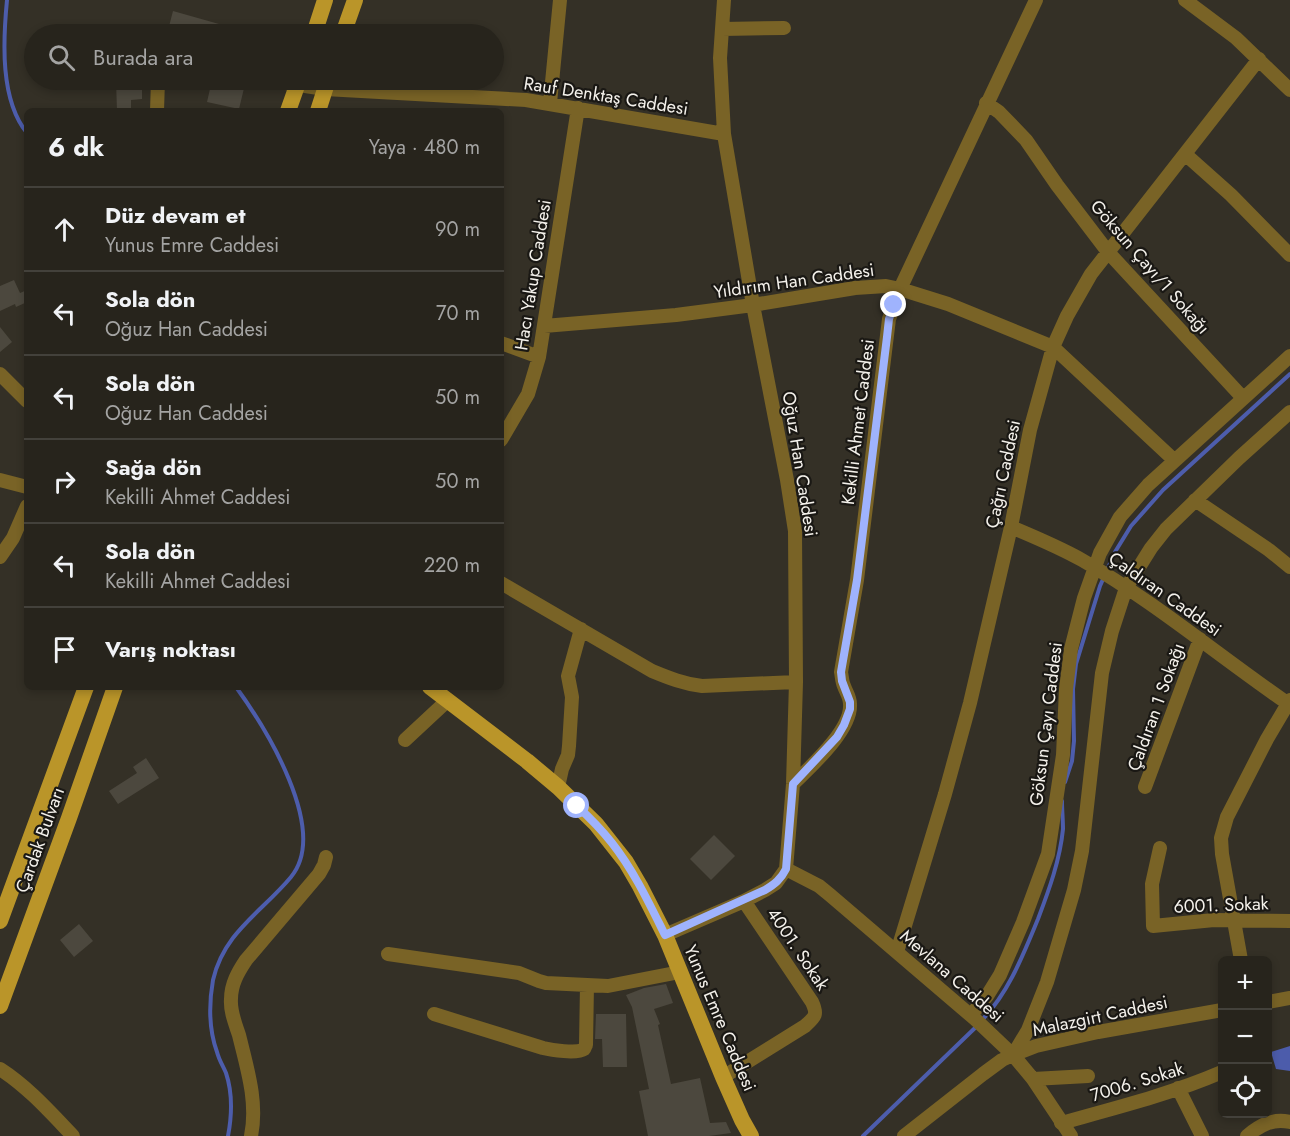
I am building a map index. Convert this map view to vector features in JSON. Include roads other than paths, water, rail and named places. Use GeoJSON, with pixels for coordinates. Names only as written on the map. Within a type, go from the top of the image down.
{"type":"FeatureCollection","features":[{"type":"Feature","properties":{"kind":"main road"},"geometry":{"type":"LineString","coordinates":[[317,24],[325,0]]}},
{"type":"Feature","properties":{"kind":"main road"},"geometry":{"type":"LineString","coordinates":[[347,24],[355,0]]}},
{"type":"Feature","properties":{"kind":"main road"},"geometry":{"type":"LineString","coordinates":[[289,108],[295,90]]}},
{"type":"Feature","properties":{"kind":"main road"},"geometry":{"type":"LineString","coordinates":[[319,108],[325,90]]}},
{"type":"Feature","properties":{"kind":"main road","name":"Çardak Bulvarı"},"geometry":{"type":"LineString","coordinates":[[0,921],[85,690]]}},
{"type":"Feature","properties":{"kind":"main road","name":"Çardak Bulvarı"},"geometry":{"type":"LineString","coordinates":[[0,1006],[114,690]]}},
{"type":"Feature","properties":{"kind":"main road","name":"Yunus Emre Caddesi"},"geometry":{"type":"LineString","coordinates":[[434,690],[558,787],[612,843],[640,886],[665,935],[723,1077],[751,1136]]}},
{"type":"Feature","properties":{"kind":"street"},"geometry":{"type":"LineString","coordinates":[[550,103],[560,0]]}},
{"type":"Feature","properties":{"kind":"street","name":"Oğuz Han Caddesi"},"geometry":{"type":"LineString","coordinates":[[724,0],[720,58],[724,134],[795,531],[796,682],[793,784],[786,869]]}},
{"type":"Feature","properties":{"kind":"street","name":"Kekilli Ahmet Caddesi"},"geometry":{"type":"LineString","coordinates":[[793,784],[837,737],[850,709],[841,672],[857,580],[889,319],[900,289],[1036,0]]}},
{"type":"Feature","properties":{"kind":"street"},"geometry":{"type":"LineString","coordinates":[[1185,0],[1229,32],[1290,90]]}},
{"type":"Feature","properties":{"kind":"street"},"geometry":{"type":"LineString","coordinates":[[722,29],[784,28]]}},
{"type":"Feature","properties":{"kind":"street","name":"Çağrı Caddesi"},"geometry":{"type":"LineString","coordinates":[[897,952],[970,703],[1011,527],[1030,430],[1053,347],[1078,294],[1091,274],[1259,59]]}},
{"type":"Feature","properties":{"kind":"street"},"geometry":{"type":"LineString","coordinates":[[157,108],[158,90]]}},
{"type":"Feature","properties":{"kind":"street","name":"Rauf Denktaş Caddesi"},"geometry":{"type":"LineString","coordinates":[[404,90],[550,103],[724,134]]}},
{"type":"Feature","properties":{"kind":"street","name":"Göksun Çayı/1 Sokağı"},"geometry":{"type":"LineString","coordinates":[[986,103],[1005,117],[1026,140],[1108,252],[1243,398]]}},
{"type":"Feature","properties":{"kind":"street","name":"Hacı Yakup Caddesi"},"geometry":{"type":"LineString","coordinates":[[504,435],[528,394],[539,357],[578,108]]}},
{"type":"Feature","properties":{"kind":"street"},"geometry":{"type":"LineString","coordinates":[[1185,154],[1231,195],[1290,255]]}},
{"type":"Feature","properties":{"kind":"street","name":"Yıldırım Han Caddesi"},"geometry":{"type":"LineString","coordinates":[[544,326],[676,315],[855,288],[885,286],[900,289],[948,304],[1053,347],[1174,460]]}},
{"type":"Feature","properties":{"kind":"street"},"geometry":{"type":"LineString","coordinates":[[504,344],[539,357]]}},
{"type":"Feature","properties":{"kind":"street","name":"Göksun Çayı Caddesi"},"geometry":{"type":"LineString","coordinates":[[973,1017],[1000,975],[1023,922],[1048,854],[1064,742],[1067,674],[1077,626],[1103,547],[1120,517],[1148,485],[1290,356]]}},
{"type":"Feature","properties":{"kind":"street"},"geometry":{"type":"LineString","coordinates":[[0,374],[24,398]]}},
{"type":"Feature","properties":{"kind":"street"},"geometry":{"type":"LineString","coordinates":[[1013,1055],[1028,1030],[1047,982],[1074,890],[1082,851],[1102,673],[1122,585],[1161,535],[1239,458],[1290,412]]}},
{"type":"Feature","properties":{"kind":"street"},"geometry":{"type":"LineString","coordinates":[[0,480],[24,486]]}},
{"type":"Feature","properties":{"kind":"street"},"geometry":{"type":"LineString","coordinates":[[1195,500],[1290,567]]}},
{"type":"Feature","properties":{"kind":"street"},"geometry":{"type":"LineString","coordinates":[[0,557],[24,514]]}},
{"type":"Feature","properties":{"kind":"street","name":"Çaldıran Caddesi"},"geometry":{"type":"LineString","coordinates":[[1011,527],[1097,569],[1289,703]]}},
{"type":"Feature","properties":{"kind":"street"},"geometry":{"type":"LineString","coordinates":[[504,585],[652,671],[687,684],[723,686],[796,682]]}},
{"type":"Feature","properties":{"kind":"street"},"geometry":{"type":"LineString","coordinates":[[558,787],[569,746],[572,697],[568,676],[581,629]]}},
{"type":"Feature","properties":{"kind":"street","name":"Çaldıran 1 Sokağı"},"geometry":{"type":"LineString","coordinates":[[1145,787],[1200,639]]}},
{"type":"Feature","properties":{"kind":"street"},"geometry":{"type":"LineString","coordinates":[[405,740],[448,700]]}},
{"type":"Feature","properties":{"kind":"street"},"geometry":{"type":"LineString","coordinates":[[1239,956],[1222,854],[1223,826],[1250,770],[1289,703]]}},
{"type":"Feature","properties":{"kind":"street","name":"6001. Sokak"},"geometry":{"type":"LineString","coordinates":[[1160,848],[1152,884],[1153,926],[1214,920],[1290,921]]}},
{"type":"Feature","properties":{"kind":"street"},"geometry":{"type":"LineString","coordinates":[[251,1136],[254,1104],[231,1008],[232,985],[246,960],[319,874],[326,857]]}},
{"type":"Feature","properties":{"kind":"street"},"geometry":{"type":"LineString","coordinates":[[665,935],[765,890],[776,883],[786,869]]}},
{"type":"Feature","properties":{"kind":"street","name":"Mevlana Caddesi"},"geometry":{"type":"LineString","coordinates":[[786,869],[825,891],[1001,1043],[1033,1080],[1071,1136]]}},
{"type":"Feature","properties":{"kind":"street","name":"4001. Sokak"},"geometry":{"type":"LineString","coordinates":[[723,1077],[805,1026],[816,1015],[812,1002],[744,901]]}},
{"type":"Feature","properties":{"kind":"street"},"geometry":{"type":"LineString","coordinates":[[388,954],[519,973],[546,983],[608,986],[680,972]]}},
{"type":"Feature","properties":{"kind":"street"},"geometry":{"type":"LineString","coordinates":[[434,1014],[543,1048],[562,1052],[582,1050],[586,1045],[587,985]]}},
{"type":"Feature","properties":{"kind":"street"},"geometry":{"type":"LineString","coordinates":[[1272,1001],[1290,998]]}},
{"type":"Feature","properties":{"kind":"street","name":"Malazgirt Caddesi"},"geometry":{"type":"LineString","coordinates":[[904,1136],[983,1074],[1013,1055],[1036,1046],[1077,1036],[1218,1011]]}},
{"type":"Feature","properties":{"kind":"street"},"geometry":{"type":"LineString","coordinates":[[0,1069],[41,1102],[73,1136]]}},
{"type":"Feature","properties":{"kind":"street","name":"7006. Sokak"},"geometry":{"type":"LineString","coordinates":[[1061,1123],[1178,1088],[1218,1073]]}},
{"type":"Feature","properties":{"kind":"street"},"geometry":{"type":"LineString","coordinates":[[1033,1080],[1088,1076]]}},
{"type":"Feature","properties":{"kind":"street"},"geometry":{"type":"LineString","coordinates":[[1178,1088],[1202,1136]]}},
{"type":"Feature","properties":{"kind":"street"},"geometry":{"type":"LineString","coordinates":[[1247,1136],[1254,1130],[1275,1121],[1290,1122]]}},
{"type":"Feature","properties":{"kind":"waterway"},"geometry":{"type":"LineString","coordinates":[[7,0],[5,70],[12,104],[24,128]]}},
{"type":"Feature","properties":{"kind":"waterway"},"geometry":{"type":"LineString","coordinates":[[1065,782],[1072,761],[1074,741],[1073,689],[1076,664],[1100,586],[1115,552],[1131,526],[1163,490],[1290,374]]}},
{"type":"Feature","properties":{"kind":"waterway"},"geometry":{"type":"LineString","coordinates":[[228,1136],[231,1097],[226,1073],[212,1035],[210,1007],[213,980],[218,963],[235,936],[291,877],[301,857],[303,833],[289,779],[262,727],[238,690]]}},
{"type":"Feature","properties":{"kind":"waterway"},"geometry":{"type":"LineString","coordinates":[[982,1020],[992,1009],[1014,972],[1042,908],[1054,875],[1062,841],[1062,801]]}},
{"type":"Feature","properties":{"kind":"waterway"},"geometry":{"type":"LineString","coordinates":[[863,1136],[977,1026]]}}]}
